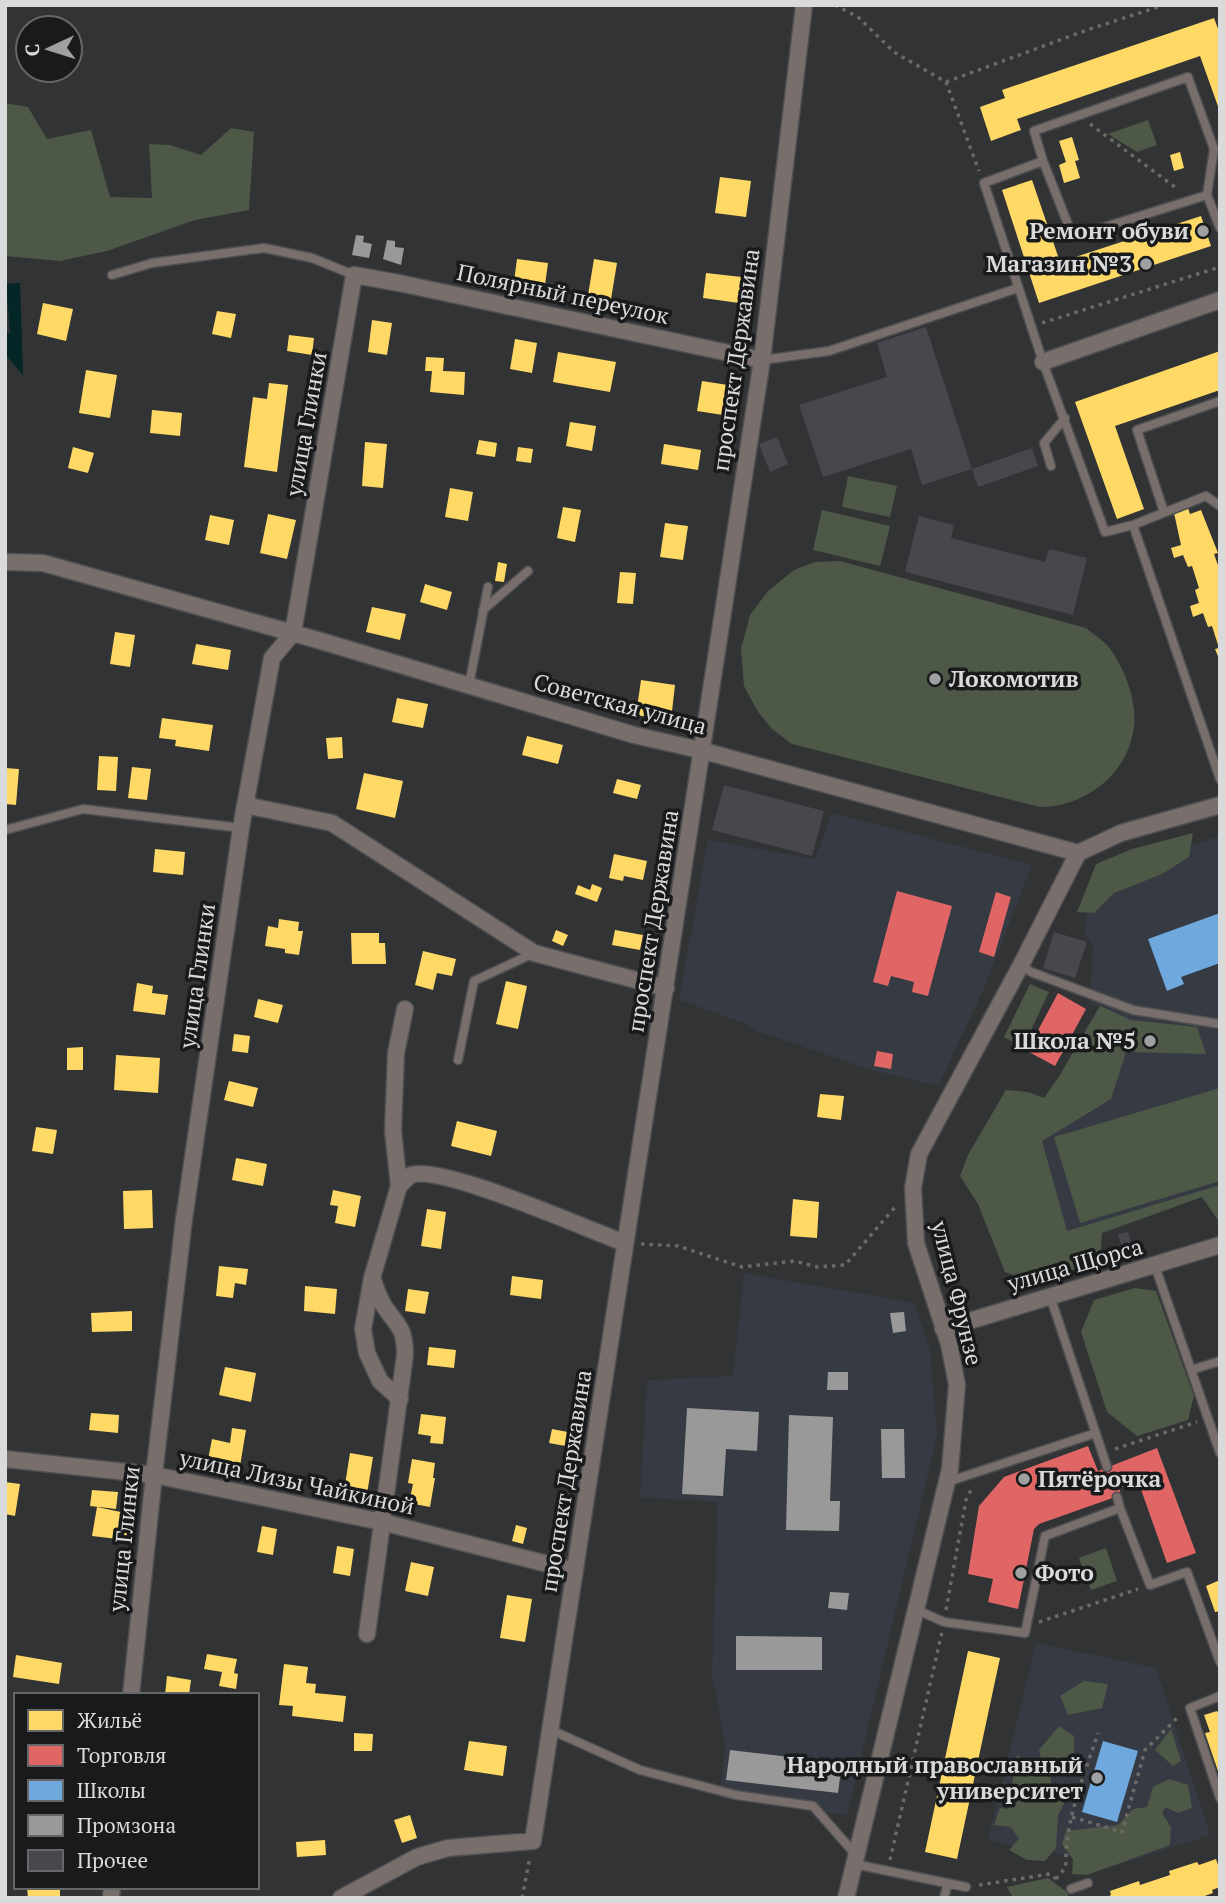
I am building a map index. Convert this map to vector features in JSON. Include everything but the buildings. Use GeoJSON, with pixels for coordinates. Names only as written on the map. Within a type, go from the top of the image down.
{"type":"FeatureCollection","features":[{"type":"Feature","properties":{"kind":"street","name":"проспект Державина"},"geometry":{"type":"LineString","coordinates":[[533,1841],[762,360],[804,5]]}},
{"type":"Feature","properties":{"kind":"street","name":"Полярный переулок"},"geometry":{"type":"LineString","coordinates":[[354,275],[762,360]]}},
{"type":"Feature","properties":{"kind":"street","name":"улица Глинки"},"geometry":{"type":"LineString","coordinates":[[131,1693],[184,1219],[241,828],[272,658],[293,634],[354,275]]}},
{"type":"Feature","properties":{"kind":"street"},"geometry":{"type":"LineString","coordinates":[[1043,362],[1220,300]]}},
{"type":"Feature","properties":{"kind":"street","name":"Советская улица"},"geometry":{"type":"LineString","coordinates":[[5,562],[43,564],[293,634],[634,735],[700,750],[1078,853]]}},
{"type":"Feature","properties":{"kind":"street"},"geometry":{"type":"LineString","coordinates":[[245,805],[332,823],[534,953],[666,988]]}},
{"type":"Feature","properties":{"kind":"street"},"geometry":{"type":"LineString","coordinates":[[1078,853],[1121,833],[1220,805]]}},
{"type":"Feature","properties":{"kind":"street","name":"улица Фрунзе"},"geometry":{"type":"LineString","coordinates":[[846,1898],[950,1469],[957,1385],[943,1329],[916,1244],[913,1188],[919,1154],[1078,853]]}},
{"type":"Feature","properties":{"kind":"street"},"geometry":{"type":"LineString","coordinates":[[400,1399],[380,1381],[367,1353],[363,1329],[372,1278],[399,1186],[393,1131],[397,1053],[405,1009]]}},
{"type":"Feature","properties":{"kind":"street"},"geometry":{"type":"LineString","coordinates":[[399,1186],[411,1175],[429,1174],[516,1199],[563,1221],[625,1243]]}},
{"type":"Feature","properties":{"kind":"street","name":"улица Щорса"},"geometry":{"type":"LineString","coordinates":[[943,1329],[1220,1245]]}},
{"type":"Feature","properties":{"kind":"street"},"geometry":{"type":"LineString","coordinates":[[367,1634],[400,1399],[405,1338],[400,1326],[382,1303],[372,1278]]}},
{"type":"Feature","properties":{"kind":"street","name":"улица Лизы Чайкиной"},"geometry":{"type":"LineString","coordinates":[[5,1459],[154,1475],[382,1522],[575,1571]]}},
{"type":"Feature","properties":{"kind":"street"},"geometry":{"type":"LineString","coordinates":[[341,1898],[417,1857],[448,1848],[533,1841]]}},
{"type":"Feature","properties":{"kind":"lane"},"geometry":{"type":"LineString","coordinates":[[1207,195],[1073,237],[1034,131],[1188,78],[1214,149],[1207,195],[1220,228]]}},
{"type":"Feature","properties":{"kind":"lane"},"geometry":{"type":"LineString","coordinates":[[1043,161],[984,183],[1043,362],[1105,532],[1133,525],[1206,496],[1220,506]]}},
{"type":"Feature","properties":{"kind":"lane"},"geometry":{"type":"LineString","coordinates":[[112,275],[152,263],[264,248],[312,258],[354,275]]}},
{"type":"Feature","properties":{"kind":"lane"},"geometry":{"type":"LineString","coordinates":[[762,360],[828,351],[1018,288]]}},
{"type":"Feature","properties":{"kind":"lane"},"geometry":{"type":"LineString","coordinates":[[1164,512],[1137,430],[1220,401]]}},
{"type":"Feature","properties":{"kind":"lane"},"geometry":{"type":"LineString","coordinates":[[1051,466],[1044,443],[1065,418]]}},
{"type":"Feature","properties":{"kind":"lane"},"geometry":{"type":"LineString","coordinates":[[1133,525],[1220,779]]}},
{"type":"Feature","properties":{"kind":"lane"},"geometry":{"type":"LineString","coordinates":[[483,610],[528,571]]}},
{"type":"Feature","properties":{"kind":"lane"},"geometry":{"type":"LineString","coordinates":[[468,685],[488,586]]}},
{"type":"Feature","properties":{"kind":"lane"},"geometry":{"type":"LineString","coordinates":[[5,830],[83,809],[241,828]]}},
{"type":"Feature","properties":{"kind":"lane"},"geometry":{"type":"LineString","coordinates":[[458,1060],[474,981],[534,953]]}},
{"type":"Feature","properties":{"kind":"lane"},"geometry":{"type":"LineString","coordinates":[[1021,965],[1031,972],[1133,1010],[1220,1024]]}},
{"type":"Feature","properties":{"kind":"lane"},"geometry":{"type":"LineString","coordinates":[[1155,1266],[1220,1453]]}},
{"type":"Feature","properties":{"kind":"lane"},"geometry":{"type":"LineString","coordinates":[[1050,1296],[1107,1467]]}},
{"type":"Feature","properties":{"kind":"lane"},"geometry":{"type":"LineString","coordinates":[[1191,1370],[1220,1361]]}},
{"type":"Feature","properties":{"kind":"lane"},"geometry":{"type":"LineString","coordinates":[[947,1482],[1096,1433]]}},
{"type":"Feature","properties":{"kind":"lane"},"geometry":{"type":"LineString","coordinates":[[1117,1497],[1150,1585],[1187,1572],[1220,1661]]}},
{"type":"Feature","properties":{"kind":"lane"},"geometry":{"type":"LineString","coordinates":[[915,1609],[944,1622],[1025,1633],[1045,1536],[1121,1508]]}},
{"type":"Feature","properties":{"kind":"lane"},"geometry":{"type":"LineString","coordinates":[[1220,1696],[1190,1708],[1220,1798]]}},
{"type":"Feature","properties":{"kind":"lane"},"geometry":{"type":"LineString","coordinates":[[551,1730],[640,1770],[736,1796],[813,1806],[855,1860],[888,1872],[966,1887]]}},
{"type":"Feature","properties":{"kind":"lane"},"geometry":{"type":"LineString","coordinates":[[944,1898],[948,1883]]}},
{"type":"Feature","properties":{"kind":"lane"},"geometry":{"type":"LineString","coordinates":[[1071,1889],[1088,1883]]}},
{"type":"Feature","properties":{"kind":"path"},"geometry":{"type":"LineString","coordinates":[[835,5],[858,17],[894,52],[947,82],[984,183]]}},
{"type":"Feature","properties":{"kind":"path"},"geometry":{"type":"LineString","coordinates":[[947,82],[1087,30],[1164,5]]}},
{"type":"Feature","properties":{"kind":"path"},"geometry":{"type":"LineString","coordinates":[[1077,114],[1192,200]]}},
{"type":"Feature","properties":{"kind":"path"},"geometry":{"type":"LineString","coordinates":[[1031,327],[1220,267]]}},
{"type":"Feature","properties":{"kind":"path"},"geometry":{"type":"LineString","coordinates":[[625,1243],[678,1246],[742,1267],[794,1261],[818,1267],[845,1265],[913,1188]]}},
{"type":"Feature","properties":{"kind":"path"},"geometry":{"type":"LineString","coordinates":[[1103,1453],[1208,1419]]}},
{"type":"Feature","properties":{"kind":"path"},"geometry":{"type":"LineString","coordinates":[[888,1872],[944,1622],[966,1500],[981,1471]]}},
{"type":"Feature","properties":{"kind":"path"},"geometry":{"type":"LineString","coordinates":[[1027,1626],[1150,1585]]}},
{"type":"Feature","properties":{"kind":"path"},"geometry":{"type":"LineString","coordinates":[[1072,1817],[1122,1832],[1145,1750],[1173,1720],[1190,1708]]}},
{"type":"Feature","properties":{"kind":"path"},"geometry":{"type":"LineString","coordinates":[[1056,1879],[1066,1867],[1065,1851],[1072,1817],[1098,1733]]}},
{"type":"Feature","properties":{"kind":"path"},"geometry":{"type":"LineString","coordinates":[[522,1898],[533,1841]]}},
{"type":"Feature","properties":{"kind":"path"},"geometry":{"type":"LineString","coordinates":[[966,1887],[1050,1874],[1071,1889]]}},
{"type":"Feature","properties":{"kind":"shaded area"},"geometry":{"type":"Polygon","coordinates":[[[832,813],[1032,865],[981,995],[938,1086],[868,1069],[757,1031],[747,1024],[679,1000],[708,840],[815,859],[832,813]]]}},
{"type":"Feature","properties":{"kind":"shaded area","name":"Школа №5"},"geometry":{"type":"Polygon","coordinates":[[[1220,836],[1220,1223],[1202,1197],[1102,1233],[1100,1260],[1038,1283],[1005,1272],[978,1204],[960,1176],[968,1155],[1006,1090],[1028,1092],[1044,1098],[1099,1006],[1090,1004],[1093,946],[1085,932],[1091,878],[1220,836]]]}},
{"type":"Feature","properties":{"kind":"shaded area"},"geometry":{"type":"Polygon","coordinates":[[[744,1273],[914,1303],[930,1350],[937,1436],[847,1815],[720,1798],[725,1745],[712,1674],[718,1502],[640,1497],[647,1380],[733,1376],[744,1273]]]}},
{"type":"Feature","properties":{"kind":"shaded area","name":"Народный православный университет"},"geometry":{"type":"Polygon","coordinates":[[[1036,1643],[1156,1668],[1210,1835],[1115,1866],[988,1840],[1036,1643]]]}},
{"type":"Feature","properties":{"kind":"green space"},"geometry":{"type":"Polygon","coordinates":[[[5,103],[28,107],[47,139],[91,130],[110,197],[152,198],[149,144],[170,145],[201,155],[231,128],[254,132],[249,210],[195,220],[107,251],[60,261],[5,256],[5,103]]]}},
{"type":"Feature","properties":{"kind":"green space"},"geometry":{"type":"Polygon","coordinates":[[[1148,120],[1157,145],[1137,152],[1108,134],[1148,120]]]}},
{"type":"Feature","properties":{"kind":"green space"},"geometry":{"type":"Polygon","coordinates":[[[848,476],[897,486],[890,517],[842,507],[848,476]]]}},
{"type":"Feature","properties":{"kind":"green space"},"geometry":{"type":"Polygon","coordinates":[[[822,510],[890,526],[880,566],[813,550],[822,510]]]}},
{"type":"Feature","properties":{"kind":"green space","name":"Локомотив"},"geometry":{"type":"Polygon","coordinates":[[[840,561],[1086,628],[1103,641],[1121,667],[1134,706],[1134,726],[1130,743],[1124,759],[1114,773],[1102,785],[1073,801],[1040,807],[792,744],[772,729],[758,712],[744,686],[741,649],[750,615],[768,591],[794,570],[815,562],[840,561]]]}},
{"type":"Feature","properties":{"kind":"green space"},"geometry":{"type":"Polygon","coordinates":[[[1193,833],[1189,857],[1162,874],[1114,893],[1094,913],[1077,912],[1096,864],[1132,849],[1193,833]]]}},
{"type":"Feature","properties":{"kind":"green space"},"geometry":{"type":"Polygon","coordinates":[[[1030,984],[1049,992],[1023,1047],[1004,1037],[1030,984]]]}},
{"type":"Feature","properties":{"kind":"green space"},"geometry":{"type":"Polygon","coordinates":[[[1100,1006],[1131,1020],[1197,1027],[1206,1054],[1126,1052],[1111,1099],[1042,1141],[1067,1231],[1220,1185],[1220,1223],[1202,1197],[1102,1233],[1100,1260],[1038,1283],[1005,1272],[978,1204],[960,1176],[968,1155],[1006,1090],[1028,1092],[1044,1098],[1100,1006]]]}},
{"type":"Feature","properties":{"kind":"green space"},"geometry":{"type":"Polygon","coordinates":[[[1220,1088],[1220,1181],[1080,1223],[1054,1137],[1220,1088]]]}},
{"type":"Feature","properties":{"kind":"green space"},"geometry":{"type":"Polygon","coordinates":[[[1135,1288],[1156,1291],[1194,1396],[1188,1420],[1137,1436],[1107,1412],[1081,1332],[1094,1300],[1135,1288]]]}},
{"type":"Feature","properties":{"kind":"green space"},"geometry":{"type":"Polygon","coordinates":[[[1106,1548],[1117,1581],[1091,1590],[1079,1558],[1106,1548]]]}},
{"type":"Feature","properties":{"kind":"green space"},"geometry":{"type":"Polygon","coordinates":[[[1084,1681],[1108,1684],[1102,1708],[1068,1715],[1060,1696],[1084,1681]]]}},
{"type":"Feature","properties":{"kind":"green space"},"geometry":{"type":"Polygon","coordinates":[[[1059,1726],[1074,1736],[1074,1753],[1058,1762],[1050,1775],[1053,1792],[1068,1796],[1058,1815],[1056,1848],[1045,1861],[1027,1860],[1009,1850],[1019,1839],[1011,1827],[994,1825],[1000,1808],[1008,1809],[1017,1755],[1044,1770],[1039,1750],[1059,1726]]]}},
{"type":"Feature","properties":{"kind":"green space"},"geometry":{"type":"Polygon","coordinates":[[[1171,1729],[1181,1761],[1173,1766],[1155,1750],[1171,1729]]]}},
{"type":"Feature","properties":{"kind":"green space"},"geometry":{"type":"Polygon","coordinates":[[[1169,1779],[1188,1785],[1192,1808],[1178,1813],[1165,1807],[1162,1813],[1171,1827],[1170,1845],[1087,1875],[1072,1874],[1073,1859],[1062,1844],[1066,1831],[1118,1825],[1133,1809],[1147,1807],[1153,1787],[1169,1779]]]}},
{"type":"Feature","properties":{"kind":"green space"},"geometry":{"type":"Polygon","coordinates":[[[1048,1878],[1067,1892],[1069,1898],[1013,1898],[1007,1887],[1048,1878]]]}},
{"type":"Feature","properties":{"kind":"water"},"geometry":{"type":"Polygon","coordinates":[[[20,283],[23,375],[5,354],[5,333],[10,333],[6,284],[20,283]]]}},
{"type":"Feature","properties":{"kind":"place","name":"Ремонт обуви"},"geometry":{"type":"Point","coordinates":[1203,231]}},
{"type":"Feature","properties":{"kind":"place","name":"Магазин №3"},"geometry":{"type":"Point","coordinates":[1146,264]}},
{"type":"Feature","properties":{"kind":"place","name":"Локомотив"},"geometry":{"type":"Point","coordinates":[935,679]}},
{"type":"Feature","properties":{"kind":"place","name":"Школа №5"},"geometry":{"type":"Point","coordinates":[1150,1041]}},
{"type":"Feature","properties":{"kind":"place","name":"Пятёрочка"},"geometry":{"type":"Point","coordinates":[1024,1479]}},
{"type":"Feature","properties":{"kind":"place","name":"Фото"},"geometry":{"type":"Point","coordinates":[1021,1573]}},
{"type":"Feature","properties":{"kind":"place","name":"Народный православный университет"},"geometry":{"type":"Point","coordinates":[1097,1778]}}]}
